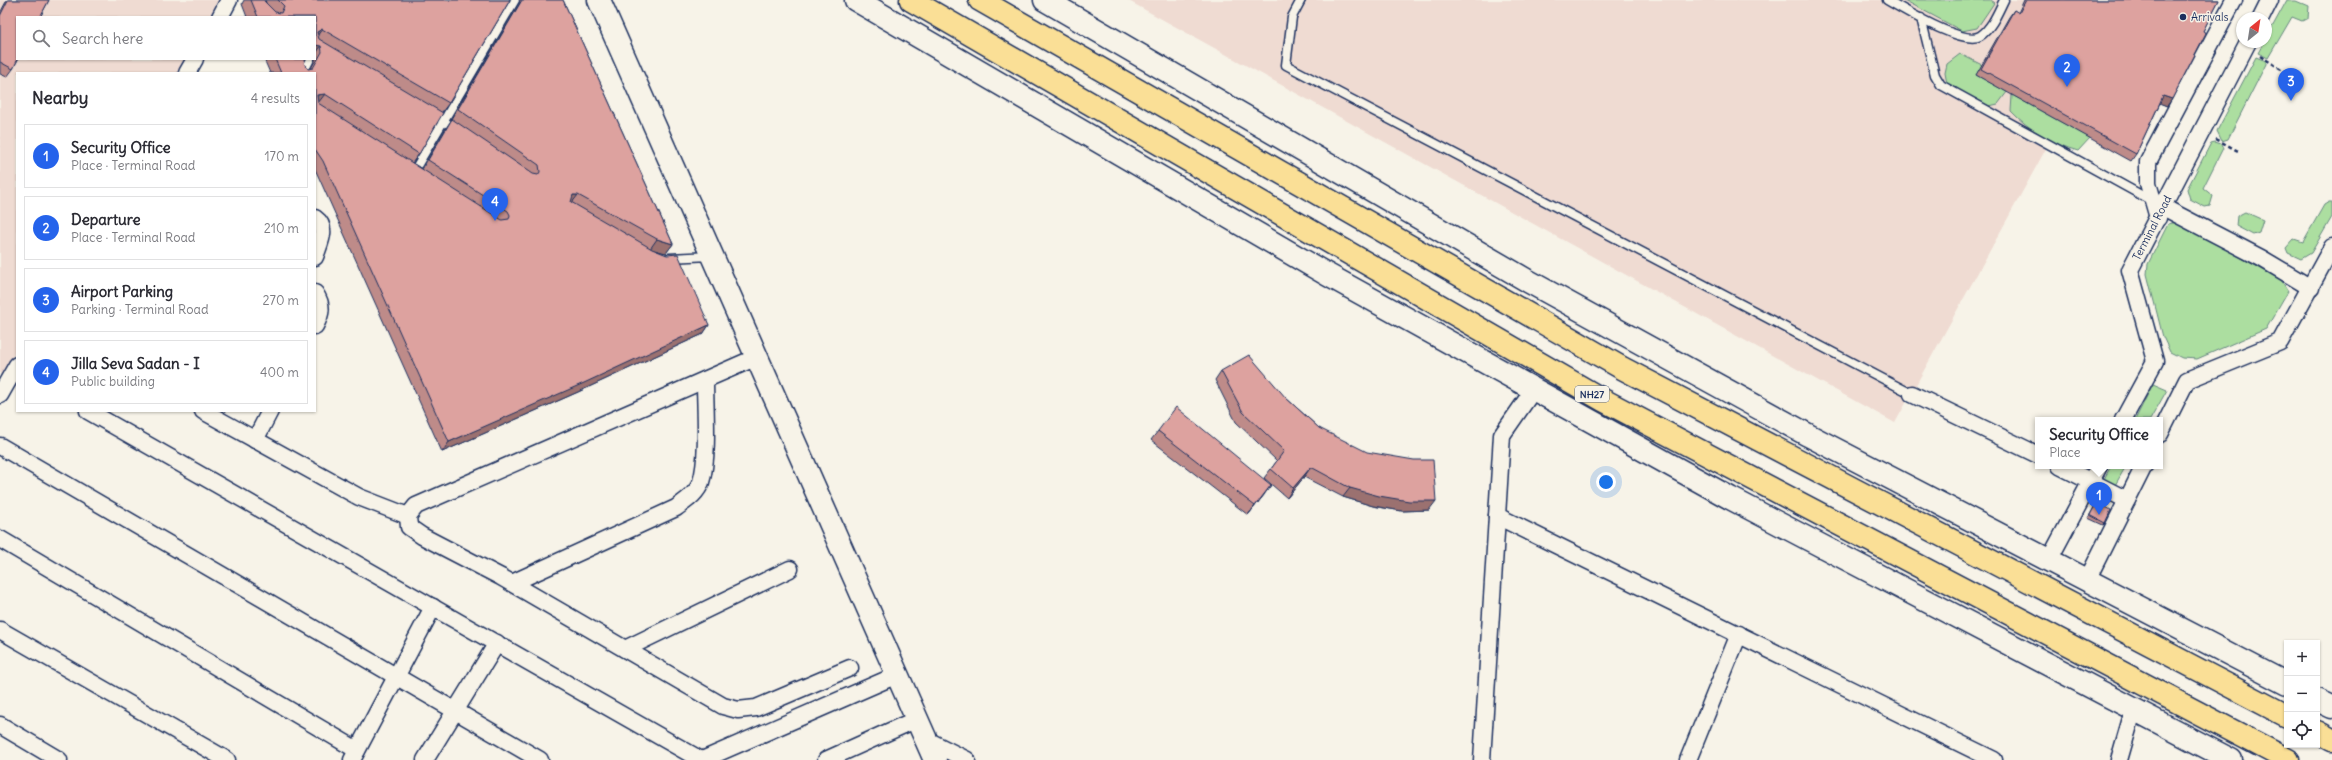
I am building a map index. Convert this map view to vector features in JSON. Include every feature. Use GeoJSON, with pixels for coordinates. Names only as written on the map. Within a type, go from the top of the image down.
{"type":"FeatureCollection","features":[{"type":"Feature","properties":{"kind":"highway","name":"NH27"},"geometry":{"type":"LineString","coordinates":[[911,0],[1603,400],[2288,760]]}},
{"type":"Feature","properties":{"kind":"highway"},"geometry":{"type":"LineString","coordinates":[[980,0],[1622,368],[2284,714]]}},
{"type":"Feature","properties":{"kind":"highway"},"geometry":{"type":"LineString","coordinates":[[2320,734],[2332,740]]}},
{"type":"Feature","properties":{"kind":"street"},"geometry":{"type":"LineString","coordinates":[[221,16],[229,0]]}},
{"type":"Feature","properties":{"kind":"street"},"geometry":{"type":"LineString","coordinates":[[599,0],[935,760]]}},
{"type":"Feature","properties":{"kind":"street"},"geometry":{"type":"LineString","coordinates":[[856,0],[1321,271],[1730,498],[2231,760]]}},
{"type":"Feature","properties":{"kind":"street"},"geometry":{"type":"LineString","coordinates":[[1045,0],[1528,281],[1808,435],[2284,682]]}},
{"type":"Feature","properties":{"kind":"street"},"geometry":{"type":"LineString","coordinates":[[2234,0],[2148,162],[2148,183],[2158,209],[2261,258],[2311,288]]}},
{"type":"Feature","properties":{"kind":"street"},"geometry":{"type":"LineString","coordinates":[[2264,12],[2270,0]]}},
{"type":"Feature","properties":{"kind":"street","name":"Terminal Road"},"geometry":{"type":"LineString","coordinates":[[2126,417],[2155,361],[2130,270],[2158,209],[2245,48]]}},
{"type":"Feature","properties":{"kind":"street"},"geometry":{"type":"LineString","coordinates":[[188,72],[194,60]]}},
{"type":"Feature","properties":{"kind":"street"},"geometry":{"type":"LineString","coordinates":[[316,219],[323,226],[323,234],[316,254]]}},
{"type":"Feature","properties":{"kind":"street"},"geometry":{"type":"LineString","coordinates":[[2163,428],[2187,380],[2280,342],[2311,288],[2332,247]]}},
{"type":"Feature","properties":{"kind":"street"},"geometry":{"type":"LineString","coordinates":[[316,295],[322,308],[316,323]]}},
{"type":"Feature","properties":{"kind":"street"},"geometry":{"type":"LineString","coordinates":[[757,357],[416,506],[408,516],[409,526],[422,536],[512,583],[723,706],[738,710],[756,708],[850,668]]}},
{"type":"Feature","properties":{"kind":"street"},"geometry":{"type":"LineString","coordinates":[[0,395],[16,369]]}},
{"type":"Feature","properties":{"kind":"street"},"geometry":{"type":"LineString","coordinates":[[512,583],[676,508],[690,498],[700,483],[704,463],[705,380]]}},
{"type":"Feature","properties":{"kind":"street"},"geometry":{"type":"LineString","coordinates":[[1482,760],[1502,435],[1534,389]]}},
{"type":"Feature","properties":{"kind":"street"},"geometry":{"type":"LineString","coordinates":[[1912,394],[2035,454]]}},
{"type":"Feature","properties":{"kind":"street"},"geometry":{"type":"LineString","coordinates":[[90,412],[434,606],[702,760],[897,675]]}},
{"type":"Feature","properties":{"kind":"street"},"geometry":{"type":"LineString","coordinates":[[205,412],[359,497],[408,516]]}},
{"type":"Feature","properties":{"kind":"street"},"geometry":{"type":"LineString","coordinates":[[255,440],[269,412]]}},
{"type":"Feature","properties":{"kind":"street"},"geometry":{"type":"LineString","coordinates":[[0,446],[540,760]]}},
{"type":"Feature","properties":{"kind":"street"},"geometry":{"type":"LineString","coordinates":[[2066,469],[2127,500]]}},
{"type":"Feature","properties":{"kind":"street"},"geometry":{"type":"LineString","coordinates":[[2049,560],[2097,469]]}},
{"type":"Feature","properties":{"kind":"street"},"geometry":{"type":"LineString","coordinates":[[2087,580],[2142,469]]}},
{"type":"Feature","properties":{"kind":"street"},"geometry":{"type":"LineString","coordinates":[[1497,516],[1739,634],[1969,754],[1994,760]]}},
{"type":"Feature","properties":{"kind":"street"},"geometry":{"type":"LineString","coordinates":[[0,539],[354,755],[434,606]]}},
{"type":"Feature","properties":{"kind":"street"},"geometry":{"type":"LineString","coordinates":[[625,650],[790,569]]}},
{"type":"Feature","properties":{"kind":"street"},"geometry":{"type":"LineString","coordinates":[[0,630],[227,760]]}},
{"type":"Feature","properties":{"kind":"street"},"geometry":{"type":"LineString","coordinates":[[1688,760],[1739,634]]}},
{"type":"Feature","properties":{"kind":"street"},"geometry":{"type":"LineString","coordinates":[[425,760],[454,710],[497,643]]}},
{"type":"Feature","properties":{"kind":"street"},"geometry":{"type":"LineString","coordinates":[[2320,701],[2332,707]]}},
{"type":"Feature","properties":{"kind":"street"},"geometry":{"type":"LineString","coordinates":[[2119,760],[2134,708]]}},
{"type":"Feature","properties":{"kind":"street"},"geometry":{"type":"LineString","coordinates":[[826,760],[917,719]]}},
{"type":"Feature","properties":{"kind":"street"},"geometry":{"type":"LineString","coordinates":[[0,725],[59,760]]}},
{"type":"Feature","properties":{"kind":"street"},"geometry":{"type":"LineString","coordinates":[[926,740],[967,760]]}},
{"type":"Feature","properties":{"kind":"lane"},"geometry":{"type":"LineString","coordinates":[[414,171],[445,121],[515,0]]}},
{"type":"Feature","properties":{"kind":"lane"},"geometry":{"type":"LineString","coordinates":[[1301,0],[1292,17],[1286,65],[1912,394]]}},
{"type":"Feature","properties":{"kind":"lane"},"geometry":{"type":"LineString","coordinates":[[1887,0],[1955,35],[1971,40],[1980,36],[1990,26],[2004,0]]}},
{"type":"Feature","properties":{"kind":"lane"},"geometry":{"type":"LineString","coordinates":[[1921,18],[1935,75],[1941,85],[2158,209]]}},
{"type":"Feature","properties":{"kind":"lane"},"geometry":{"type":"LineString","coordinates":[[304,72],[310,60]]}},
{"type":"Feature","properties":{"kind":"lane"},"geometry":{"type":"LineString","coordinates":[[424,109],[464,134]]}},
{"type":"Feature","properties":{"kind":"lane"},"geometry":{"type":"LineString","coordinates":[[662,259],[712,256]]}},
{"type":"Feature","properties":{"kind":"shaded area"},"geometry":{"type":"Polygon","coordinates":[[[0,0],[219,0],[210,16],[16,16],[16,60],[184,60],[178,72],[16,72],[16,351],[0,379],[0,0]]]}},
{"type":"Feature","properties":{"kind":"shaded area"},"geometry":{"type":"Polygon","coordinates":[[[1127,0],[2128,0],[1895,423],[1127,0]]]}},
{"type":"Feature","properties":{"kind":"green space"},"geometry":{"type":"Polygon","coordinates":[[[1904,0],[1990,0],[1994,3],[1977,28],[1962,31],[1904,0]]]}},
{"type":"Feature","properties":{"kind":"green space"},"geometry":{"type":"Polygon","coordinates":[[[2287,0],[2295,0],[2309,6],[2308,18],[2302,21],[2292,17],[2268,58],[2258,53],[2261,48],[2272,48],[2272,27],[2287,0]]]}},
{"type":"Feature","properties":{"kind":"green space"},"geometry":{"type":"Polygon","coordinates":[[[1960,54],[1982,65],[1976,75],[2007,92],[1998,104],[1989,106],[1947,84],[1945,73],[1947,64],[1960,54]]]}},
{"type":"Feature","properties":{"kind":"green space"},"geometry":{"type":"Polygon","coordinates":[[[2256,57],[2266,61],[2266,64],[2228,139],[2222,141],[2217,131],[2256,57]]]}},
{"type":"Feature","properties":{"kind":"green space"},"geometry":{"type":"Polygon","coordinates":[[[2012,95],[2090,138],[2078,151],[2042,136],[2011,111],[2012,95]]]}},
{"type":"Feature","properties":{"kind":"green space"},"geometry":{"type":"Polygon","coordinates":[[[2215,142],[2221,144],[2223,148],[2203,188],[2213,196],[2210,206],[2205,207],[2190,199],[2187,189],[2211,143],[2215,142]]]}},
{"type":"Feature","properties":{"kind":"green space"},"geometry":{"type":"Polygon","coordinates":[[[2332,202],[2332,217],[2311,253],[2301,259],[2288,253],[2286,248],[2294,239],[2303,242],[2324,205],[2332,202]]]}},
{"type":"Feature","properties":{"kind":"green space"},"geometry":{"type":"Polygon","coordinates":[[[2245,212],[2263,220],[2259,233],[2253,235],[2236,226],[2237,216],[2245,212]]]}},
{"type":"Feature","properties":{"kind":"green space"},"geometry":{"type":"Polygon","coordinates":[[[2177,222],[2281,280],[2288,291],[2266,329],[2197,359],[2182,358],[2170,352],[2163,337],[2147,274],[2148,264],[2168,224],[2177,222]]]}},
{"type":"Feature","properties":{"kind":"green space"},"geometry":{"type":"Polygon","coordinates":[[[2153,384],[2167,390],[2152,417],[2136,417],[2153,384]]]}},
{"type":"Feature","properties":{"kind":"green space"},"geometry":{"type":"Polygon","coordinates":[[[2109,469],[2124,469],[2114,487],[2103,481],[2109,469]]]}},
{"type":"Feature","properties":{"kind":"building"},"geometry":{"type":"Polygon","coordinates":[[[8,0],[49,0],[41,16],[16,16],[16,60],[18,60],[13,69],[0,62],[0,16],[8,0]]]}},
{"type":"Feature","properties":{"kind":"building"},"geometry":{"type":"Polygon","coordinates":[[[251,0],[264,0],[275,12],[281,13],[284,6],[278,0],[510,0],[449,103],[322,29],[317,32],[319,39],[443,113],[419,154],[325,94],[317,95],[318,103],[502,220],[509,219],[510,215],[508,211],[428,160],[452,119],[533,174],[538,175],[540,172],[539,165],[458,109],[522,0],[563,0],[673,244],[657,239],[578,195],[573,195],[571,202],[652,249],[667,255],[678,254],[709,325],[584,383],[449,442],[323,161],[316,150],[316,72],[281,72],[275,60],[306,60],[304,63],[308,69],[313,68],[322,52],[321,46],[316,45],[316,16],[258,16],[251,0]]]}},
{"type":"Feature","properties":{"kind":"building"},"geometry":{"type":"Polygon","coordinates":[[[2026,0],[2219,0],[2203,31],[2206,33],[2172,99],[2163,96],[2136,154],[1981,69],[2014,10],[2019,13],[2026,0]]]}},
{"type":"Feature","properties":{"kind":"building"},"geometry":{"type":"Polygon","coordinates":[[[1249,355],[1286,398],[1319,428],[1367,452],[1414,460],[1433,460],[1436,501],[1409,501],[1379,496],[1350,488],[1311,467],[1293,488],[1271,469],[1284,451],[1243,412],[1221,371],[1249,355]]]}},
{"type":"Feature","properties":{"kind":"building"},"geometry":{"type":"Polygon","coordinates":[[[1176,407],[1271,485],[1255,506],[1158,431],[1176,407]]]}},
{"type":"Feature","properties":{"kind":"building"},"geometry":{"type":"Polygon","coordinates":[[[2097,502],[2111,510],[2105,523],[2090,515],[2097,502]]]}},
{"type":"Feature","properties":{"kind":"place","name":"Arrivals"},"geometry":{"type":"Point","coordinates":[2183,17]}},
{"type":"Feature","properties":{"kind":"place","name":"Departure"},"geometry":{"type":"Point","coordinates":[2067,87]}},
{"type":"Feature","properties":{"kind":"place","name":"Airport Parking"},"geometry":{"type":"Point","coordinates":[2291,101]}},
{"type":"Feature","properties":{"kind":"place","name":"Jilla Seva Sadan - I"},"geometry":{"type":"Point","coordinates":[495,221]}},
{"type":"Feature","properties":{"kind":"place","name":"Security Office"},"geometry":{"type":"Point","coordinates":[2099,515]}}]}
